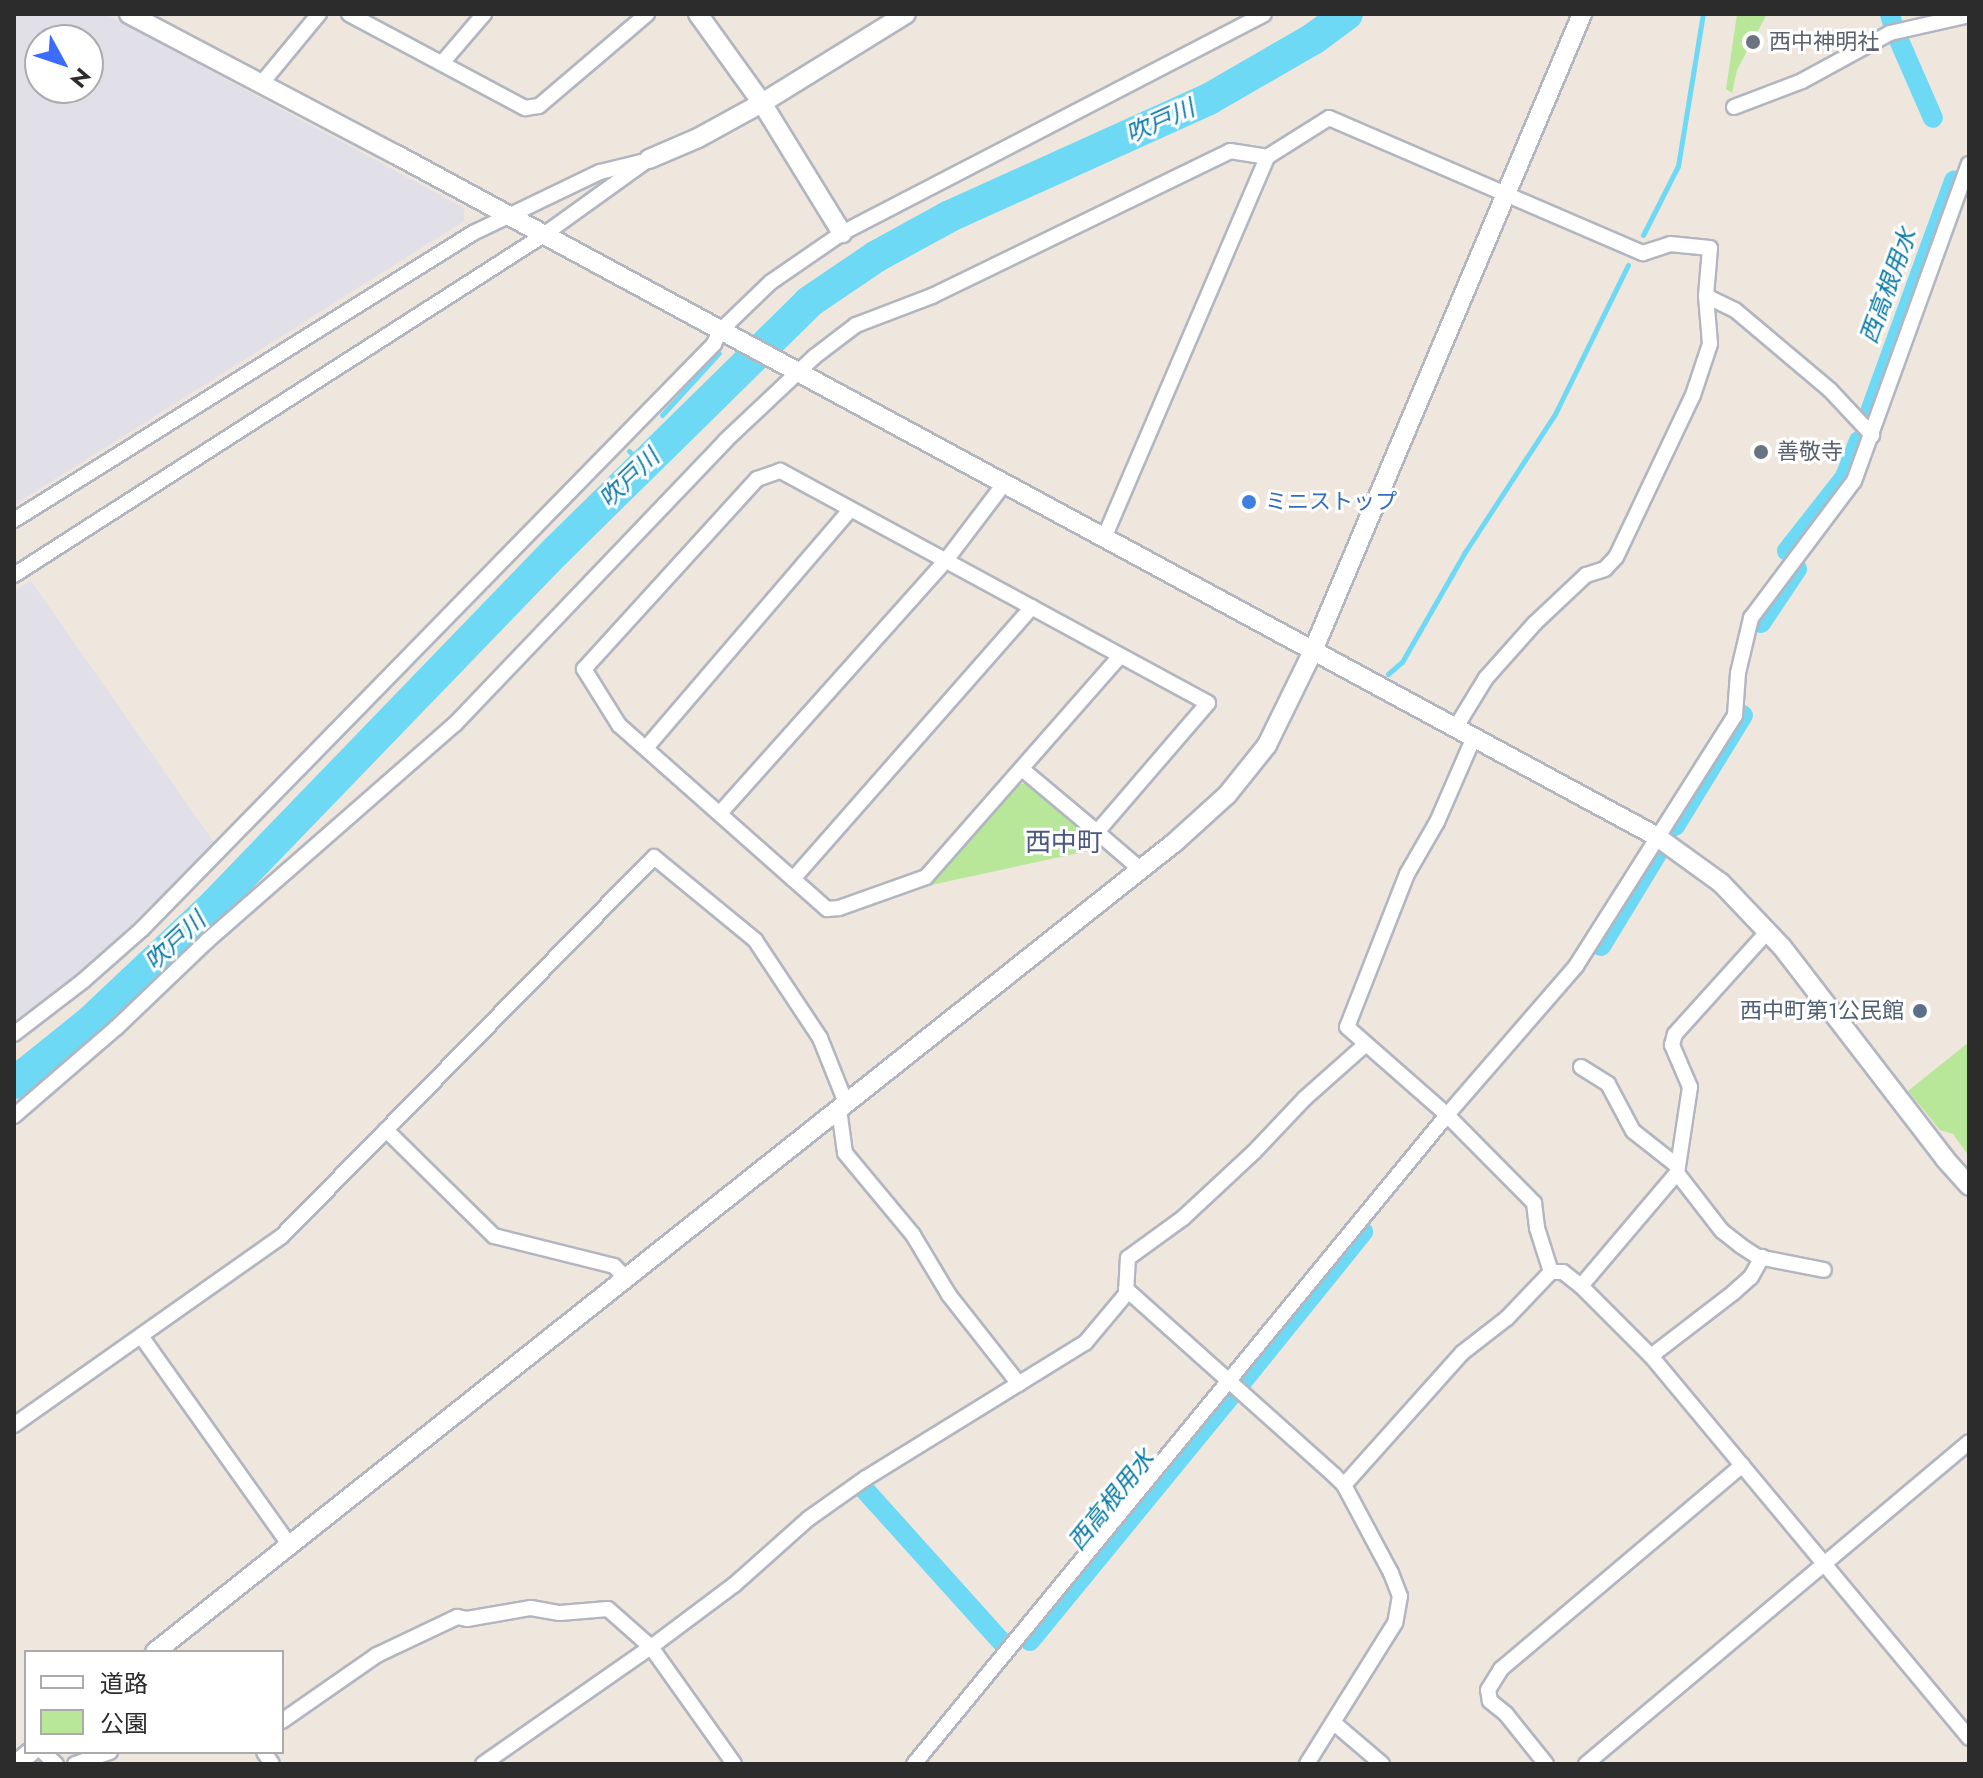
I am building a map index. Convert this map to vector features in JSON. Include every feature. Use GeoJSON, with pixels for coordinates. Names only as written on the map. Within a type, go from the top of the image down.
{"type":"FeatureCollection","features":[{"type":"Feature","properties":{"kind":"street"},"geometry":{"type":"LineString","coordinates":[[129,14],[1656,836],[1721,883],[1768,931],[1969,1186]]}},
{"type":"Feature","properties":{"kind":"street"},"geometry":{"type":"LineString","coordinates":[[261,84],[319,14]]}},
{"type":"Feature","properties":{"kind":"street"},"geometry":{"type":"LineString","coordinates":[[349,14],[525,108],[536,107],[647,14]]}},
{"type":"Feature","properties":{"kind":"street"},"geometry":{"type":"LineString","coordinates":[[442,63],[484,14]]}},
{"type":"Feature","properties":{"kind":"street"},"geometry":{"type":"LineString","coordinates":[[698,14],[762,103],[842,233]]}},
{"type":"Feature","properties":{"kind":"street"},"geometry":{"type":"LineString","coordinates":[[14,520],[506,215],[600,172],[649,159],[698,138],[762,103],[906,14]]}},
{"type":"Feature","properties":{"kind":"street"},"geometry":{"type":"LineString","coordinates":[[14,1034],[83,981],[142,929],[714,344],[719,332],[771,282],[842,233],[1264,14]]}},
{"type":"Feature","properties":{"kind":"street"},"geometry":{"type":"LineString","coordinates":[[158,1650],[1140,869],[1227,795],[1267,745],[1312,653],[1582,14]]}},
{"type":"Feature","properties":{"kind":"street"},"geometry":{"type":"LineString","coordinates":[[1734,107],[1802,81],[1890,33],[1969,15]]}},
{"type":"Feature","properties":{"kind":"street"},"geometry":{"type":"LineString","coordinates":[[1104,538],[1267,157],[1329,118],[1643,253],[1670,244],[1710,248],[1706,296],[1710,344],[1693,395],[1616,557],[1605,569],[1586,575],[1535,623],[1486,678],[1456,727]]}},
{"type":"Feature","properties":{"kind":"street"},"geometry":{"type":"LineString","coordinates":[[14,1116],[116,1028],[207,941],[455,724],[725,441],[796,372],[856,325],[932,296],[1230,151],[1267,157]]}},
{"type":"Feature","properties":{"kind":"street"},"geometry":{"type":"LineString","coordinates":[[14,575],[542,236],[649,159]]}},
{"type":"Feature","properties":{"kind":"street"},"geometry":{"type":"LineString","coordinates":[[914,1764],[1447,1115],[1576,966],[1735,715],[1738,673],[1751,618],[1854,481],[1969,164]]}},
{"type":"Feature","properties":{"kind":"street"},"geometry":{"type":"LineString","coordinates":[[1706,296],[1747,320],[1830,390],[1872,435]]}},
{"type":"Feature","properties":{"kind":"street"},"geometry":{"type":"LineString","coordinates":[[1097,832],[1208,703],[780,471],[757,479],[584,669],[619,725],[721,812],[827,909],[848,906],[926,877],[1120,656]]}},
{"type":"Feature","properties":{"kind":"street"},"geometry":{"type":"LineString","coordinates":[[721,812],[947,559],[1004,484]]}},
{"type":"Feature","properties":{"kind":"street"},"geometry":{"type":"LineString","coordinates":[[646,748],[850,510]]}},
{"type":"Feature","properties":{"kind":"street"},"geometry":{"type":"LineString","coordinates":[[793,879],[1032,607]]}},
{"type":"Feature","properties":{"kind":"street"},"geometry":{"type":"LineString","coordinates":[[1474,737],[1437,822],[1407,874],[1367,969],[1347,1027],[1447,1115],[1534,1203],[1537,1228],[1551,1272]]}},
{"type":"Feature","properties":{"kind":"street"},"geometry":{"type":"LineString","coordinates":[[1022,769],[1140,869]]}},
{"type":"Feature","properties":{"kind":"street"},"geometry":{"type":"LineString","coordinates":[[14,1425],[282,1236],[654,857],[755,940],[820,1038],[843,1106],[845,1153],[913,1235],[949,1295],[1019,1384]]}},
{"type":"Feature","properties":{"kind":"street"},"geometry":{"type":"LineString","coordinates":[[1581,1286],[1676,1169],[1683,1150],[1690,1087],[1672,1045],[1675,1034],[1768,931]]}},
{"type":"Feature","properties":{"kind":"street"},"geometry":{"type":"LineString","coordinates":[[483,1764],[515,1738],[651,1647],[734,1585],[808,1519],[866,1478],[1085,1343],[1126,1294],[1128,1258],[1183,1218],[1254,1152],[1305,1098],[1365,1045]]}},
{"type":"Feature","properties":{"kind":"street"},"geometry":{"type":"LineString","coordinates":[[1581,1067],[1608,1084],[1633,1131],[1676,1169],[1722,1231],[1762,1257],[1824,1270]]}},
{"type":"Feature","properties":{"kind":"street"},"geometry":{"type":"LineString","coordinates":[[386,1130],[494,1236],[614,1266],[626,1278]]}},
{"type":"Feature","properties":{"kind":"street"},"geometry":{"type":"LineString","coordinates":[[1651,1356],[1751,1277],[1762,1257]]}},
{"type":"Feature","properties":{"kind":"street"},"geometry":{"type":"LineString","coordinates":[[1344,1485],[1462,1353],[1507,1318],[1551,1272],[1563,1272],[1651,1356],[1969,1738]]}},
{"type":"Feature","properties":{"kind":"street"},"geometry":{"type":"LineString","coordinates":[[1126,1289],[1232,1380],[1344,1485],[1376,1543],[1400,1596],[1395,1623],[1307,1764]]}},
{"type":"Feature","properties":{"kind":"street"},"geometry":{"type":"LineString","coordinates":[[141,1336],[290,1546]]}},
{"type":"Feature","properties":{"kind":"street"},"geometry":{"type":"LineString","coordinates":[[1586,1764],[1822,1562],[1969,1442]]}},
{"type":"Feature","properties":{"kind":"street"},"geometry":{"type":"LineString","coordinates":[[1546,1764],[1506,1714],[1490,1701],[1488,1690],[1501,1669],[1742,1465]]}},
{"type":"Feature","properties":{"kind":"street"},"geometry":{"type":"LineString","coordinates":[[284,1720],[377,1655],[421,1631],[457,1617],[467,1619],[531,1608],[560,1613],[608,1609],[651,1647],[734,1764]]}},
{"type":"Feature","properties":{"kind":"street"},"geometry":{"type":"LineString","coordinates":[[1334,1723],[1382,1764]]}},
{"type":"Feature","properties":{"kind":"street"},"geometry":{"type":"LineString","coordinates":[[75,1764],[104,1754]]}},
{"type":"Feature","properties":{"kind":"shaded area"},"geometry":{"type":"Polygon","coordinates":[[[14,14],[105,14],[464,208],[464,221],[14,505],[14,14]]]}},
{"type":"Feature","properties":{"kind":"shaded area"},"geometry":{"type":"Polygon","coordinates":[[[31,581],[215,844],[76,979],[14,1025],[14,591],[31,581]]]}},
{"type":"Feature","properties":{"kind":"green space"},"geometry":{"type":"Polygon","coordinates":[[[1737,14],[1767,14],[1737,70],[1732,93],[1726,89],[1737,14]]]}},
{"type":"Feature","properties":{"kind":"green space"},"geometry":{"type":"Polygon","coordinates":[[[1028,783],[1102,848],[931,885],[1019,784],[1028,783]]]}},
{"type":"Feature","properties":{"kind":"green space"},"geometry":{"type":"Polygon","coordinates":[[[1969,1042],[1969,1156],[1953,1134],[1940,1130],[1908,1091],[1969,1042]]]}},
{"type":"Feature","properties":{"kind":"waterway","name":"吹戸川"},"geometry":{"type":"LineString","coordinates":[[14,1083],[90,1022],[214,905],[555,552],[809,302],[877,256],[950,216],[1209,99],[1313,39],[1347,14]]}},
{"type":"Feature","properties":{"kind":"waterway"},"geometry":{"type":"LineString","coordinates":[[1643,235],[1678,166],[1703,14]]}},
{"type":"Feature","properties":{"kind":"waterway","name":"西高根用水"},"geometry":{"type":"LineString","coordinates":[[1890,14],[1893,25]]}},
{"type":"Feature","properties":{"kind":"waterway","name":"西高根用水"},"geometry":{"type":"LineString","coordinates":[[1898,38],[1933,118]]}},
{"type":"Feature","properties":{"kind":"waterway","name":"西高根用水"},"geometry":{"type":"LineString","coordinates":[[1871,409],[1954,181]]}},
{"type":"Feature","properties":{"kind":"waterway"},"geometry":{"type":"LineString","coordinates":[[1388,674],[1402,662],[1465,552],[1555,414],[1628,265]]}},
{"type":"Feature","properties":{"kind":"waterway"},"geometry":{"type":"LineString","coordinates":[[662,415],[719,353]]}},
{"type":"Feature","properties":{"kind":"waterway","name":"西高根用水"},"geometry":{"type":"LineString","coordinates":[[1787,551],[1845,477],[1859,441]]}},
{"type":"Feature","properties":{"kind":"waterway"},"geometry":{"type":"LineString","coordinates":[[629,451],[644,465]]}},
{"type":"Feature","properties":{"kind":"waterway","name":"西高根用水"},"geometry":{"type":"LineString","coordinates":[[1761,623],[1797,569]]}},
{"type":"Feature","properties":{"kind":"waterway","name":"西高根用水"},"geometry":{"type":"LineString","coordinates":[[1675,826],[1743,715]]}},
{"type":"Feature","properties":{"kind":"waterway","name":"西高根用水"},"geometry":{"type":"LineString","coordinates":[[1601,946],[1657,854]]}},
{"type":"Feature","properties":{"kind":"waterway","name":"西高根用水"},"geometry":{"type":"LineString","coordinates":[[1242,1382],[1363,1232]]}},
{"type":"Feature","properties":{"kind":"waterway","name":"西高根用水"},"geometry":{"type":"LineString","coordinates":[[1030,1641],[1233,1393]]}},
{"type":"Feature","properties":{"kind":"waterway","name":"西高根用水"},"geometry":{"type":"LineString","coordinates":[[864,1489],[1001,1641]]}},
{"type":"Feature","properties":{"kind":"place","name":"西中神明社"},"geometry":{"type":"Point","coordinates":[1753,42]}},
{"type":"Feature","properties":{"kind":"place","name":"善敬寺"},"geometry":{"type":"Point","coordinates":[1761,452]}},
{"type":"Feature","properties":{"kind":"place","name":"ミニストップ"},"geometry":{"type":"Point","coordinates":[1249,502]}},
{"type":"Feature","properties":{"kind":"place","name":"西中町第1公民館"},"geometry":{"type":"Point","coordinates":[1920,1011]}},
{"type":"Feature","properties":{"kind":"district","name":"西中町"},"geometry":{"type":"Point","coordinates":[1064,843]}}]}
